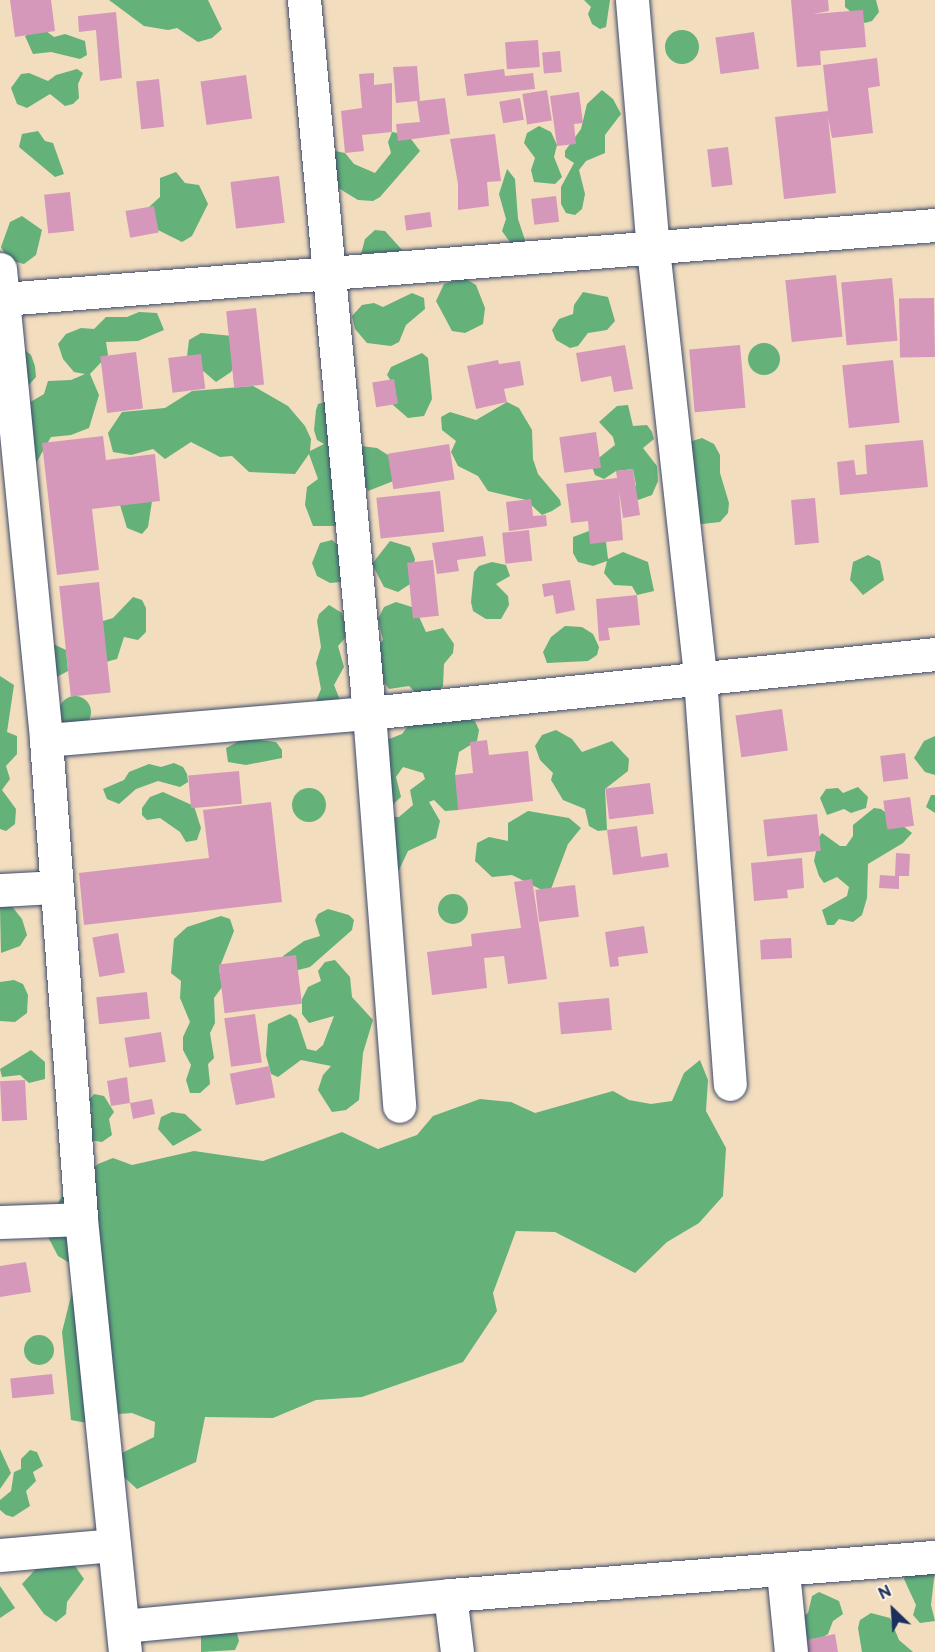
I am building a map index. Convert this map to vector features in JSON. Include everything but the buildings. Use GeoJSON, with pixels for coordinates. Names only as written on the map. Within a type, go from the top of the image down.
{"type":"FeatureCollection","features":[{"type":"Feature","properties":{"kind":"street"},"geometry":{"type":"LineString","coordinates":[[304,0],[327,276],[369,713],[399,1106]]}},
{"type":"Feature","properties":{"kind":"street"},"geometry":{"type":"LineString","coordinates":[[633,0],[653,249],[700,678],[730,1084]]}},
{"type":"Feature","properties":{"kind":"street"},"geometry":{"type":"LineString","coordinates":[[935,225],[327,276],[2,284],[13,556],[46,740],[81,1219],[124,1639],[450,1595],[783,1572],[935,1557]]}},
{"type":"Feature","properties":{"kind":"street"},"geometry":{"type":"LineString","coordinates":[[46,740],[369,713],[935,654]]}},
{"type":"Feature","properties":{"kind":"street"},"geometry":{"type":"LineString","coordinates":[[0,890],[55,887]]}},
{"type":"Feature","properties":{"kind":"street"},"geometry":{"type":"LineString","coordinates":[[0,1222],[81,1219]]}},
{"type":"Feature","properties":{"kind":"street"},"geometry":{"type":"LineString","coordinates":[[0,1555],[114,1545]]}},
{"type":"Feature","properties":{"kind":"street"},"geometry":{"type":"LineString","coordinates":[[783,1572],[791,1652]]}},
{"type":"Feature","properties":{"kind":"street"},"geometry":{"type":"LineString","coordinates":[[450,1595],[457,1652]]}},
{"type":"Feature","properties":{"kind":"green space"},"geometry":{"type":"Polygon","coordinates":[[[109,0],[208,0],[222,29],[212,38],[198,42],[177,28],[168,30],[144,26],[109,0]]]}},
{"type":"Feature","properties":{"kind":"green space"},"geometry":{"type":"Polygon","coordinates":[[[584,0],[610,0],[606,27],[600,29],[592,24],[588,14],[591,7],[584,0]]]}},
{"type":"Feature","properties":{"kind":"green space"},"geometry":{"type":"Polygon","coordinates":[[[845,0],[876,0],[879,12],[872,21],[865,23],[845,7],[845,0]]]}},
{"type":"Feature","properties":{"kind":"green space"},"geometry":{"type":"Polygon","coordinates":[[[42,28],[54,37],[65,34],[85,41],[87,55],[80,59],[51,52],[33,54],[25,36],[42,28]]]}},
{"type":"Feature","properties":{"kind":"green space"},"geometry":{"type":"Polygon","coordinates":[[[682,30],[694,35],[699,47],[694,59],[682,64],[670,59],[665,47],[670,35],[682,30]]]}},
{"type":"Feature","properties":{"kind":"green space"},"geometry":{"type":"Polygon","coordinates":[[[77,69],[83,73],[78,84],[79,98],[73,104],[65,106],[50,94],[27,108],[17,104],[11,88],[21,74],[29,73],[48,81],[56,75],[77,69]]]}},
{"type":"Feature","properties":{"kind":"green space"},"geometry":{"type":"Polygon","coordinates":[[[602,90],[613,99],[621,114],[605,135],[605,153],[586,161],[579,170],[585,194],[582,209],[575,215],[566,213],[561,204],[561,187],[574,163],[565,157],[565,151],[581,129],[587,104],[602,90]]]}},
{"type":"Feature","properties":{"kind":"green space"},"geometry":{"type":"Polygon","coordinates":[[[539,126],[551,132],[557,145],[554,157],[562,177],[555,184],[534,182],[531,170],[535,158],[524,143],[527,133],[539,126]]]}},
{"type":"Feature","properties":{"kind":"green space"},"geometry":{"type":"Polygon","coordinates":[[[38,131],[45,141],[53,143],[64,174],[55,177],[19,147],[22,134],[38,131]]]}},
{"type":"Feature","properties":{"kind":"green space"},"geometry":{"type":"Polygon","coordinates":[[[392,132],[408,135],[420,151],[380,197],[373,201],[358,200],[335,186],[330,150],[345,153],[354,164],[375,173],[391,153],[388,142],[392,132]]]}},
{"type":"Feature","properties":{"kind":"green space"},"geometry":{"type":"Polygon","coordinates":[[[507,169],[515,179],[518,219],[525,240],[521,244],[512,245],[502,231],[506,219],[499,194],[507,169]]]}},
{"type":"Feature","properties":{"kind":"green space"},"geometry":{"type":"Polygon","coordinates":[[[176,172],[185,183],[199,185],[208,204],[192,236],[182,242],[158,230],[149,207],[160,197],[160,178],[176,172]]]}},
{"type":"Feature","properties":{"kind":"green space"},"geometry":{"type":"Polygon","coordinates":[[[22,216],[42,230],[36,255],[24,264],[8,260],[1,247],[10,222],[22,216]]]}},
{"type":"Feature","properties":{"kind":"green space"},"geometry":{"type":"Polygon","coordinates":[[[375,230],[385,231],[403,251],[361,254],[365,239],[375,230]]]}},
{"type":"Feature","properties":{"kind":"green space"},"geometry":{"type":"Polygon","coordinates":[[[464,278],[476,285],[485,308],[483,324],[465,333],[452,331],[436,301],[444,284],[464,278]]]}},
{"type":"Feature","properties":{"kind":"green space"},"geometry":{"type":"Polygon","coordinates":[[[583,292],[608,297],[615,321],[607,330],[588,333],[578,346],[570,348],[556,340],[552,330],[559,319],[573,314],[574,305],[583,292]]]}},
{"type":"Feature","properties":{"kind":"green space"},"geometry":{"type":"Polygon","coordinates":[[[412,293],[424,298],[425,309],[406,325],[399,342],[391,346],[367,343],[355,329],[352,316],[362,305],[374,303],[383,307],[412,293]]]}},
{"type":"Feature","properties":{"kind":"green space"},"geometry":{"type":"Polygon","coordinates":[[[139,312],[157,313],[164,330],[138,341],[106,342],[108,355],[90,374],[99,395],[89,428],[71,435],[51,437],[32,470],[17,410],[44,394],[48,381],[71,380],[85,374],[74,372],[63,359],[58,344],[66,334],[81,328],[94,329],[106,317],[127,317],[139,312]]]}},
{"type":"Feature","properties":{"kind":"green space"},"geometry":{"type":"Polygon","coordinates":[[[201,333],[233,336],[241,353],[231,372],[216,382],[187,357],[189,340],[201,333]]]}},
{"type":"Feature","properties":{"kind":"green space"},"geometry":{"type":"Polygon","coordinates":[[[764,343],[775,348],[780,359],[775,370],[764,375],[753,370],[748,359],[753,348],[764,343]]]}},
{"type":"Feature","properties":{"kind":"green space"},"geometry":{"type":"Polygon","coordinates":[[[18,345],[31,355],[35,366],[36,377],[27,387],[18,345]]]}},
{"type":"Feature","properties":{"kind":"green space"},"geometry":{"type":"Polygon","coordinates":[[[422,353],[428,358],[432,399],[424,416],[408,418],[393,405],[391,394],[395,387],[387,375],[391,367],[422,353]]]}},
{"type":"Feature","properties":{"kind":"green space"},"geometry":{"type":"Polygon","coordinates":[[[253,386],[288,406],[305,426],[311,439],[310,451],[324,444],[317,440],[314,430],[316,410],[318,404],[329,401],[341,518],[335,526],[313,526],[305,505],[307,487],[318,479],[309,454],[295,474],[249,472],[232,456],[220,457],[191,442],[165,459],[153,449],[131,455],[113,452],[108,433],[122,412],[165,408],[192,391],[253,386]]]}},
{"type":"Feature","properties":{"kind":"green space"},"geometry":{"type":"Polygon","coordinates":[[[507,402],[519,408],[532,430],[533,459],[538,474],[560,500],[561,505],[542,515],[526,500],[488,491],[478,476],[458,466],[451,452],[456,441],[442,430],[441,417],[450,412],[476,420],[507,402]]]}},
{"type":"Feature","properties":{"kind":"green space"},"geometry":{"type":"Polygon","coordinates":[[[628,405],[633,426],[647,425],[652,432],[654,439],[643,448],[657,466],[658,481],[652,495],[638,500],[632,491],[636,485],[633,469],[616,471],[604,479],[595,475],[591,464],[615,445],[613,437],[599,422],[617,406],[628,405]]]}},
{"type":"Feature","properties":{"kind":"green space"},"geometry":{"type":"Polygon","coordinates":[[[702,438],[714,444],[720,455],[720,473],[729,503],[728,513],[720,522],[702,524],[688,517],[682,453],[692,441],[702,438]]]}},
{"type":"Feature","properties":{"kind":"green space"},"geometry":{"type":"Polygon","coordinates":[[[361,446],[377,448],[388,455],[400,453],[401,478],[368,491],[363,481],[365,466],[356,459],[361,446]]]}},
{"type":"Feature","properties":{"kind":"green space"},"geometry":{"type":"Polygon","coordinates":[[[152,501],[148,527],[142,534],[127,528],[120,505],[152,501]]]}},
{"type":"Feature","properties":{"kind":"green space"},"geometry":{"type":"Polygon","coordinates":[[[589,531],[606,542],[608,559],[623,552],[648,562],[654,591],[637,595],[632,586],[614,585],[604,573],[607,561],[593,566],[578,562],[573,553],[573,537],[589,531]]]}},
{"type":"Feature","properties":{"kind":"green space"},"geometry":{"type":"Polygon","coordinates":[[[332,540],[341,548],[341,582],[330,583],[317,576],[312,563],[320,543],[332,540]]]}},
{"type":"Feature","properties":{"kind":"green space"},"geometry":{"type":"Polygon","coordinates":[[[390,541],[410,547],[415,559],[410,584],[398,592],[384,587],[372,564],[390,541]]]}},
{"type":"Feature","properties":{"kind":"green space"},"geometry":{"type":"Polygon","coordinates":[[[868,555],[880,561],[884,580],[863,595],[850,580],[853,562],[868,555]]]}},
{"type":"Feature","properties":{"kind":"green space"},"geometry":{"type":"Polygon","coordinates":[[[492,562],[506,565],[510,576],[496,584],[508,596],[509,605],[501,619],[486,619],[473,611],[471,602],[474,572],[479,566],[492,562]]]}},
{"type":"Feature","properties":{"kind":"green space"},"geometry":{"type":"Polygon","coordinates":[[[133,597],[142,600],[146,608],[146,632],[138,640],[124,637],[117,659],[102,663],[98,633],[103,621],[113,618],[133,597]]]}},
{"type":"Feature","properties":{"kind":"green space"},"geometry":{"type":"Polygon","coordinates":[[[396,602],[415,608],[426,632],[443,628],[454,644],[453,653],[444,664],[443,686],[436,693],[420,697],[409,686],[389,689],[380,677],[377,646],[383,640],[378,619],[384,607],[396,602]]]}},
{"type":"Feature","properties":{"kind":"green space"},"geometry":{"type":"Polygon","coordinates":[[[329,605],[342,613],[345,622],[345,638],[338,646],[344,667],[334,685],[340,700],[312,711],[321,689],[316,663],[321,647],[317,621],[319,614],[329,605]]]}},
{"type":"Feature","properties":{"kind":"green space"},"geometry":{"type":"Polygon","coordinates":[[[565,626],[582,627],[593,634],[599,647],[597,655],[588,661],[547,663],[543,652],[551,637],[565,626]]]}},
{"type":"Feature","properties":{"kind":"green space"},"geometry":{"type":"Polygon","coordinates":[[[49,642],[66,650],[68,671],[51,680],[49,642]]]}},
{"type":"Feature","properties":{"kind":"green space"},"geometry":{"type":"Polygon","coordinates":[[[0,676],[14,685],[7,732],[17,736],[17,754],[6,766],[10,779],[2,790],[16,809],[15,824],[6,831],[0,829],[0,676]]]}},
{"type":"Feature","properties":{"kind":"green space"},"geometry":{"type":"Polygon","coordinates":[[[75,696],[86,701],[91,712],[86,723],[75,728],[64,723],[59,712],[64,701],[75,696]]]}},
{"type":"Feature","properties":{"kind":"green space"},"geometry":{"type":"Polygon","coordinates":[[[457,716],[475,721],[479,730],[477,741],[459,752],[455,775],[462,783],[458,810],[445,811],[434,800],[429,802],[440,821],[436,838],[408,851],[397,874],[384,817],[399,817],[413,805],[410,790],[425,779],[423,773],[403,767],[396,777],[401,797],[388,809],[366,748],[402,734],[415,717],[441,718],[447,724],[457,716]]]}},
{"type":"Feature","properties":{"kind":"green space"},"geometry":{"type":"Polygon","coordinates":[[[556,730],[572,739],[582,752],[612,741],[629,759],[628,771],[605,789],[607,830],[598,831],[589,826],[585,809],[563,800],[551,780],[553,773],[540,760],[535,746],[542,735],[556,730]]]}},
{"type":"Feature","properties":{"kind":"green space"},"geometry":{"type":"Polygon","coordinates":[[[935,736],[935,775],[925,772],[914,758],[924,741],[935,736]]]}},
{"type":"Feature","properties":{"kind":"green space"},"geometry":{"type":"Polygon","coordinates":[[[245,738],[276,742],[282,750],[282,758],[246,765],[228,762],[226,748],[245,738]]]}},
{"type":"Feature","properties":{"kind":"green space"},"geometry":{"type":"Polygon","coordinates":[[[174,763],[183,767],[187,774],[188,782],[180,787],[158,781],[136,789],[119,804],[107,799],[103,789],[124,780],[129,772],[149,764],[161,767],[174,763]]]}},
{"type":"Feature","properties":{"kind":"green space"},"geometry":{"type":"Polygon","coordinates":[[[858,787],[868,797],[866,808],[851,813],[844,809],[827,815],[820,798],[826,789],[838,788],[843,793],[858,787]]]}},
{"type":"Feature","properties":{"kind":"green space"},"geometry":{"type":"Polygon","coordinates":[[[309,788],[321,793],[326,805],[321,817],[309,822],[297,817],[292,805],[297,793],[309,788]]]}},
{"type":"Feature","properties":{"kind":"green space"},"geometry":{"type":"Polygon","coordinates":[[[163,792],[194,806],[201,828],[197,840],[186,842],[180,832],[160,818],[147,820],[142,815],[142,808],[150,797],[163,792]]]}},
{"type":"Feature","properties":{"kind":"green space"},"geometry":{"type":"Polygon","coordinates":[[[931,795],[935,795],[935,813],[926,807],[931,795]]]}},
{"type":"Feature","properties":{"kind":"green space"},"geometry":{"type":"Polygon","coordinates":[[[874,808],[881,809],[912,833],[903,843],[868,864],[867,898],[862,915],[853,922],[839,919],[834,925],[827,925],[822,910],[847,896],[849,887],[837,877],[824,883],[819,876],[814,861],[819,837],[822,833],[840,846],[846,846],[853,836],[853,825],[874,808]]]}},
{"type":"Feature","properties":{"kind":"green space"},"geometry":{"type":"Polygon","coordinates":[[[528,811],[569,818],[581,828],[568,844],[551,889],[542,890],[512,875],[492,877],[475,861],[477,843],[489,837],[508,841],[508,823],[528,811]]]}},
{"type":"Feature","properties":{"kind":"green space"},"geometry":{"type":"Polygon","coordinates":[[[453,894],[464,898],[468,909],[464,920],[453,924],[442,920],[438,909],[442,898],[453,894]]]}},
{"type":"Feature","properties":{"kind":"green space"},"geometry":{"type":"Polygon","coordinates":[[[10,904],[22,919],[27,935],[20,946],[1,953],[0,907],[10,904]]]}},
{"type":"Feature","properties":{"kind":"green space"},"geometry":{"type":"Polygon","coordinates":[[[328,909],[349,915],[354,920],[352,930],[310,967],[298,970],[289,967],[283,956],[304,941],[320,936],[315,920],[318,914],[328,909]]]}},
{"type":"Feature","properties":{"kind":"green space"},"geometry":{"type":"Polygon","coordinates":[[[221,916],[230,919],[234,931],[219,969],[222,987],[214,998],[215,1023],[210,1033],[214,1058],[208,1064],[210,1084],[200,1093],[190,1093],[186,1080],[191,1065],[183,1050],[183,1037],[190,1022],[180,998],[181,981],[171,973],[174,939],[187,927],[221,916]]]}},
{"type":"Feature","properties":{"kind":"green space"},"geometry":{"type":"Polygon","coordinates":[[[335,960],[350,977],[352,997],[373,1020],[363,1053],[359,1100],[346,1110],[332,1112],[318,1090],[323,1075],[331,1066],[301,1060],[278,1077],[271,1074],[266,1055],[268,1024],[290,1014],[297,1019],[307,1049],[316,1051],[323,1045],[334,1016],[309,1023],[302,1014],[302,999],[308,987],[321,981],[318,971],[325,962],[335,960]]]}},
{"type":"Feature","properties":{"kind":"green space"},"geometry":{"type":"Polygon","coordinates":[[[14,980],[23,984],[28,995],[27,1013],[15,1022],[0,1021],[0,982],[14,980]]]}},
{"type":"Feature","properties":{"kind":"green space"},"geometry":{"type":"Polygon","coordinates":[[[31,1050],[45,1062],[45,1079],[29,1083],[20,1075],[2,1077],[0,1069],[31,1050]]]}},
{"type":"Feature","properties":{"kind":"green space"},"geometry":{"type":"Polygon","coordinates":[[[700,1060],[708,1080],[706,1111],[726,1148],[723,1196],[699,1223],[667,1242],[635,1273],[555,1232],[516,1231],[493,1293],[497,1311],[463,1362],[362,1397],[316,1400],[273,1418],[205,1417],[196,1462],[137,1489],[113,1467],[122,1453],[154,1437],[155,1422],[132,1413],[119,1414],[98,1425],[71,1420],[62,1332],[78,1268],[58,1256],[47,1235],[52,1215],[66,1188],[98,1164],[113,1158],[132,1165],[194,1151],[263,1161],[342,1132],[378,1149],[417,1135],[433,1116],[480,1099],[511,1102],[535,1113],[613,1091],[629,1100],[651,1104],[672,1101],[684,1073],[700,1060]]]}},
{"type":"Feature","properties":{"kind":"green space"},"geometry":{"type":"Polygon","coordinates":[[[94,1094],[104,1096],[114,1112],[109,1119],[112,1135],[102,1142],[90,1140],[86,1118],[92,1111],[89,1100],[94,1094]]]}},
{"type":"Feature","properties":{"kind":"green space"},"geometry":{"type":"Polygon","coordinates":[[[172,1112],[185,1114],[202,1130],[173,1146],[158,1129],[161,1117],[172,1112]]]}},
{"type":"Feature","properties":{"kind":"green space"},"geometry":{"type":"Polygon","coordinates":[[[39,1335],[50,1339],[54,1350],[50,1361],[39,1365],[28,1361],[24,1350],[28,1339],[39,1335]]]}},
{"type":"Feature","properties":{"kind":"green space"},"geometry":{"type":"Polygon","coordinates":[[[0,1449],[11,1473],[0,1489],[0,1449]]]}},
{"type":"Feature","properties":{"kind":"green space"},"geometry":{"type":"Polygon","coordinates":[[[30,1450],[37,1452],[43,1466],[33,1472],[36,1481],[26,1491],[30,1506],[13,1517],[6,1515],[0,1510],[0,1500],[11,1491],[14,1472],[21,1469],[21,1459],[30,1450]]]}},
{"type":"Feature","properties":{"kind":"green space"},"geometry":{"type":"Polygon","coordinates":[[[44,1560],[73,1563],[84,1579],[67,1602],[66,1614],[56,1622],[44,1614],[22,1584],[44,1560]]]}},
{"type":"Feature","properties":{"kind":"green space"},"geometry":{"type":"Polygon","coordinates":[[[908,1568],[935,1570],[931,1605],[935,1621],[920,1623],[913,1615],[916,1605],[904,1579],[908,1568]]]}},
{"type":"Feature","properties":{"kind":"green space"},"geometry":{"type":"Polygon","coordinates":[[[0,1586],[15,1608],[0,1618],[0,1586]]]}},
{"type":"Feature","properties":{"kind":"green space"},"geometry":{"type":"Polygon","coordinates":[[[819,1592],[839,1601],[843,1614],[833,1621],[828,1634],[803,1649],[800,1618],[808,1613],[812,1596],[819,1592]]]}},
{"type":"Feature","properties":{"kind":"green space"},"geometry":{"type":"Polygon","coordinates":[[[871,1613],[890,1618],[899,1640],[913,1652],[862,1652],[858,1628],[860,1620],[871,1613]]]}},
{"type":"Feature","properties":{"kind":"green space"},"geometry":{"type":"Polygon","coordinates":[[[219,1627],[232,1627],[237,1633],[239,1641],[235,1650],[201,1652],[201,1636],[219,1627]]]}}]}
